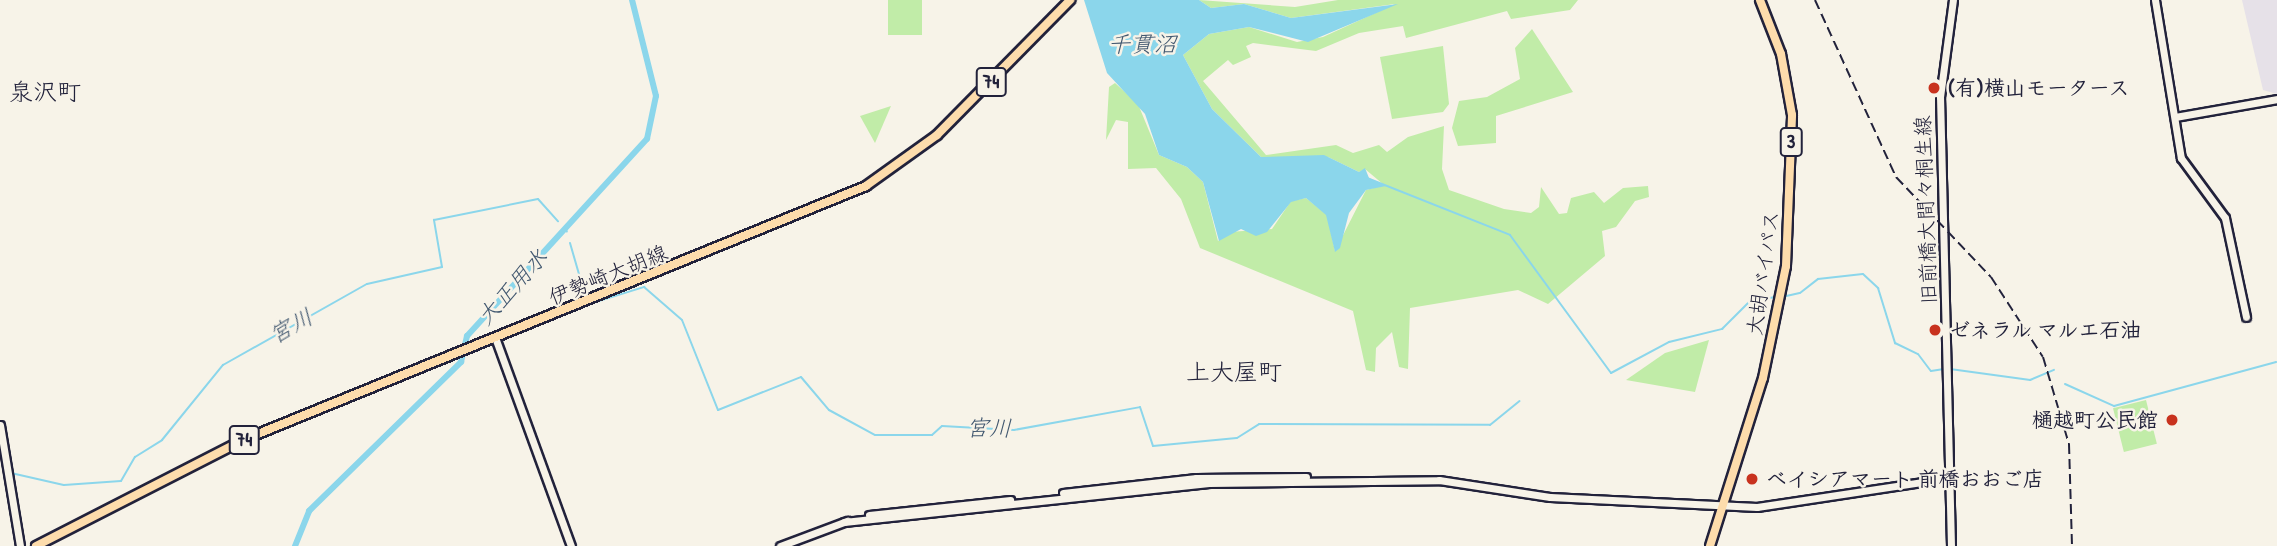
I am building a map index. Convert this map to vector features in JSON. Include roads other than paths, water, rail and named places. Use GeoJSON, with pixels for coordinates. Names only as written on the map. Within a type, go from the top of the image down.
{"type":"FeatureCollection","features":[{"type":"Feature","properties":{"kind":"main road","name":"伊勢崎大胡線"},"geometry":{"type":"LineString","coordinates":[[36,546],[208,455],[496,340],[882,177],[949,124],[1070,0]]}},
{"type":"Feature","properties":{"kind":"main road","name":"大胡バイパス"},"geometry":{"type":"LineString","coordinates":[[1710,546],[1780,304],[1782,288],[1791,115],[1782,54],[1760,0]]}},
{"type":"Feature","properties":{"kind":"street","name":"旧前橋大間々桐生線"},"geometry":{"type":"LineString","coordinates":[[1951,546],[1940,97],[1953,0]]}},
{"type":"Feature","properties":{"kind":"street"},"geometry":{"type":"LineString","coordinates":[[2155,0],[2187,171],[2229,227],[2246,317]]}},
{"type":"Feature","properties":{"kind":"street"},"geometry":{"type":"LineString","coordinates":[[2175,117],[2277,99]]}},
{"type":"Feature","properties":{"kind":"street"},"geometry":{"type":"LineString","coordinates":[[496,340],[571,546]]}},
{"type":"Feature","properties":{"kind":"street"},"geometry":{"type":"LineString","coordinates":[[0,425],[20,546]]}},
{"type":"Feature","properties":{"kind":"street"},"geometry":{"type":"LineString","coordinates":[[780,546],[844,522],[1188,485],[1438,480],[1550,497],[1723,506],[1780,506],[1948,478]]}},
{"type":"Feature","properties":{"kind":"water","name":"千貫沼"},"geometry":{"type":"Polygon","coordinates":[[[1084,0],[1199,0],[1211,8],[1244,4],[1291,18],[1398,4],[1308,42],[1249,27],[1209,34],[1183,55],[1212,109],[1261,157],[1324,155],[1359,172],[1365,168],[1369,178],[1386,186],[1366,190],[1349,213],[1340,248],[1335,252],[1326,215],[1306,198],[1291,202],[1267,232],[1256,236],[1241,229],[1219,241],[1203,182],[1187,167],[1159,155],[1145,114],[1107,73],[1084,0]]]}},
{"type":"Feature","properties":{"kind":"waterway","name":"大正用水"},"geometry":{"type":"LineString","coordinates":[[295,546],[309,511],[461,362],[467,336],[647,139],[656,96],[632,0]]}},
{"type":"Feature","properties":{"kind":"waterway"},"geometry":{"type":"LineString","coordinates":[[1367,178],[1510,235],[1611,373],[1669,342],[1722,329],[1750,301],[1776,297]]}},
{"type":"Feature","properties":{"kind":"waterway","name":"宮川"},"geometry":{"type":"LineString","coordinates":[[11,473],[64,485],[121,481],[135,457],[162,440],[223,365],[367,284],[442,267],[434,220],[538,199],[558,221]]}},
{"type":"Feature","properties":{"kind":"waterway","name":"宮川"},"geometry":{"type":"LineString","coordinates":[[565,228],[567,232]]}},
{"type":"Feature","properties":{"kind":"waterway","name":"宮川"},"geometry":{"type":"LineString","coordinates":[[570,243],[585,295]]}},
{"type":"Feature","properties":{"kind":"waterway"},"geometry":{"type":"LineString","coordinates":[[1782,297],[1800,293],[1818,279],[1863,274],[1878,288],[1895,343],[1918,354],[1931,371],[1944,369]]}},
{"type":"Feature","properties":{"kind":"waterway","name":"宮川"},"geometry":{"type":"LineString","coordinates":[[589,304],[644,287],[682,320],[718,410],[801,377],[829,410],[875,435],[932,435],[942,426],[1014,430],[1140,407],[1153,446],[1237,438],[1259,424],[1490,425],[1520,401]]}},
{"type":"Feature","properties":{"kind":"waterway"},"geometry":{"type":"LineString","coordinates":[[2065,384],[2114,406],[2276,362]]}},
{"type":"Feature","properties":{"kind":"waterway"},"geometry":{"type":"LineString","coordinates":[[1950,369],[2030,380],[2054,370]]}},
{"type":"Feature","properties":{"kind":"railway"},"geometry":{"type":"LineString","coordinates":[[1815,0],[1896,177],[1991,277],[2043,357],[2069,444],[2072,546]]}},
{"type":"Feature","properties":{"kind":"place","name":"(有)横山モータース"},"geometry":{"type":"Point","coordinates":[1934,88]}},
{"type":"Feature","properties":{"kind":"place","name":"ゼネラル マルエ石油"},"geometry":{"type":"Point","coordinates":[1935,330]}},
{"type":"Feature","properties":{"kind":"place","name":"樋越町公民館"},"geometry":{"type":"Point","coordinates":[2172,420]}},
{"type":"Feature","properties":{"kind":"place","name":"ベイシアマート 前橋おおご店"},"geometry":{"type":"Point","coordinates":[1752,479]}},
{"type":"Feature","properties":{"kind":"district","name":"泉沢町"},"geometry":{"type":"Point","coordinates":[45,92]}},
{"type":"Feature","properties":{"kind":"district","name":"上大屋町"},"geometry":{"type":"Point","coordinates":[1234,372]}}]}
